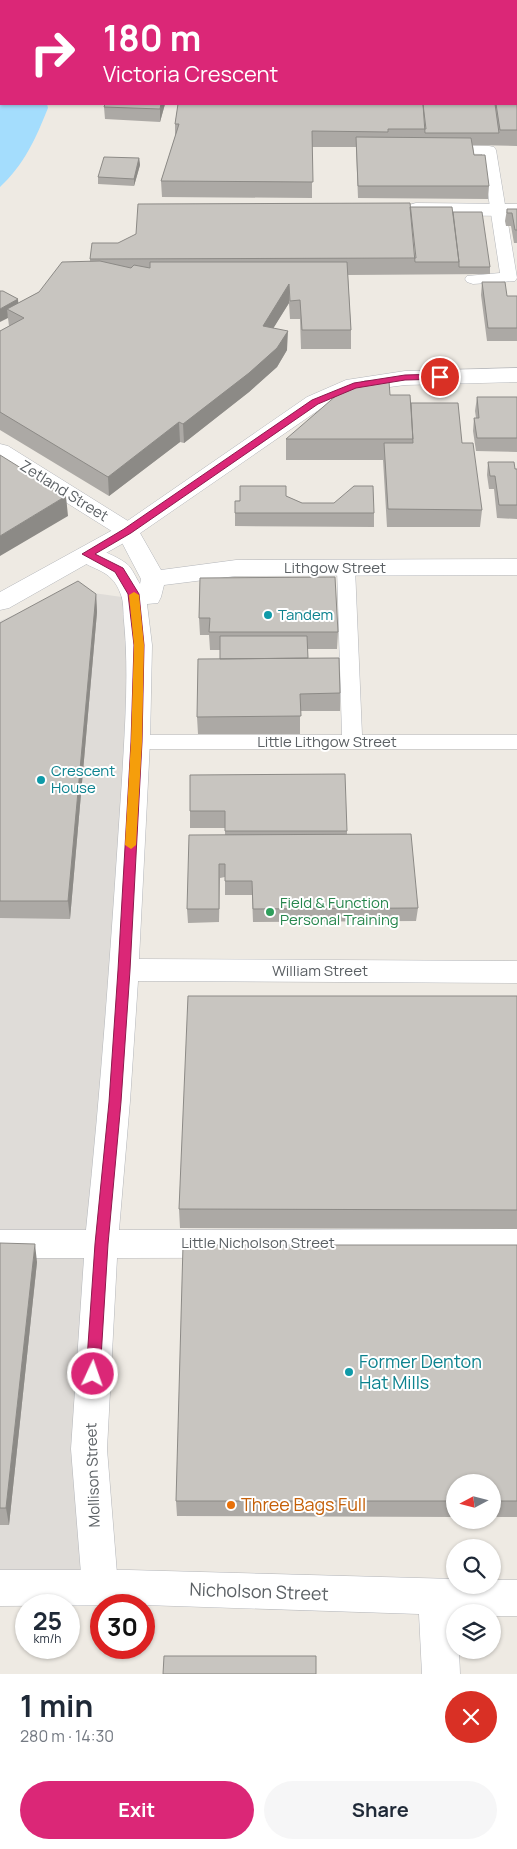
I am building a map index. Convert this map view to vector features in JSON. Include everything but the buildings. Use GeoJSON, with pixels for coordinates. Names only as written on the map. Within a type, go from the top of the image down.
{"type":"FeatureCollection","features":[{"type":"Feature","properties":{"kind":"street"},"geometry":{"type":"LineString","coordinates":[[399,209],[508,210]]}},
{"type":"Feature","properties":{"kind":"street"},"geometry":{"type":"LineString","coordinates":[[0,602],[128,531],[315,402],[354,385],[405,378],[517,375]]}},
{"type":"Feature","properties":{"kind":"street","name":"Zetland Street"},"geometry":{"type":"LineString","coordinates":[[0,451],[128,531]]}},
{"type":"Feature","properties":{"kind":"street"},"geometry":{"type":"LineString","coordinates":[[128,531],[153,579]]}},
{"type":"Feature","properties":{"kind":"street","name":"Mollison Street"},"geometry":{"type":"LineString","coordinates":[[87,554],[119,570],[134,594],[139,645],[137,742],[124,970],[115,1102],[101,1244],[89,1449],[100,1586]]}},
{"type":"Feature","properties":{"kind":"street","name":"Lithgow Street"},"geometry":{"type":"LineString","coordinates":[[153,579],[236,568],[517,567]]}},
{"type":"Feature","properties":{"kind":"street","name":"Mollison Street"},"geometry":{"type":"LineString","coordinates":[[139,645],[153,579]]}},
{"type":"Feature","properties":{"kind":"street","name":"William Street"},"geometry":{"type":"LineString","coordinates":[[124,970],[517,972]]}},
{"type":"Feature","properties":{"kind":"street","name":"Little Nicholson Street"},"geometry":{"type":"LineString","coordinates":[[0,1244],[517,1243]]}},
{"type":"Feature","properties":{"kind":"street","name":"Nicholson Street"},"geometry":{"type":"LineString","coordinates":[[0,1588],[100,1586],[437,1598],[517,1598]]}},
{"type":"Feature","properties":{"kind":"street"},"geometry":{"type":"LineString","coordinates":[[437,1598],[441,1674]]}},
{"type":"Feature","properties":{"kind":"lane"},"geometry":{"type":"LineString","coordinates":[[430,150],[489,150],[508,210],[509,278],[473,279]]}},
{"type":"Feature","properties":{"kind":"lane"},"geometry":{"type":"LineString","coordinates":[[346,568],[352,742]]}},
{"type":"Feature","properties":{"kind":"lane","name":"Little Lithgow Street"},"geometry":{"type":"LineString","coordinates":[[137,742],[517,742]]}},
{"type":"Feature","properties":{"kind":"shaded area"},"geometry":{"type":"Polygon","coordinates":[[[72,590],[122,597],[139,645],[100,1586],[0,1583],[0,621],[72,590]]]}},
{"type":"Feature","properties":{"kind":"water"},"geometry":{"type":"Polygon","coordinates":[[[0,105],[47,105],[48,108],[39,130],[23,160],[0,187],[0,105]]]}},
{"type":"Feature","properties":{"kind":"slow traffic"},"geometry":{"type":"LineString","coordinates":[[131,845],[137,742],[139,645],[134,595]]}},
{"type":"Feature","properties":{"kind":"place","name":"Tandem"},"geometry":{"type":"Point","coordinates":[268,615]}},
{"type":"Feature","properties":{"kind":"place","name":"Crescent House"},"geometry":{"type":"Point","coordinates":[41,780]}},
{"type":"Feature","properties":{"kind":"place","name":"Field & Function Personal Training"},"geometry":{"type":"Point","coordinates":[270,912]}},
{"type":"Feature","properties":{"kind":"place","name":"Former Denton Hat Mills"},"geometry":{"type":"Point","coordinates":[349,1372]}},
{"type":"Feature","properties":{"kind":"place","name":"Three Bags Full"},"geometry":{"type":"Point","coordinates":[231,1505]}},
{"type":"Feature","properties":{"kind":"route"},"geometry":{"type":"LineString","coordinates":[[93,1374],[101,1244],[115,1102],[124,970],[137,742],[139,645],[134,594],[119,570],[87,554],[128,531],[315,402],[354,385],[405,378],[440,377]]}}]}
